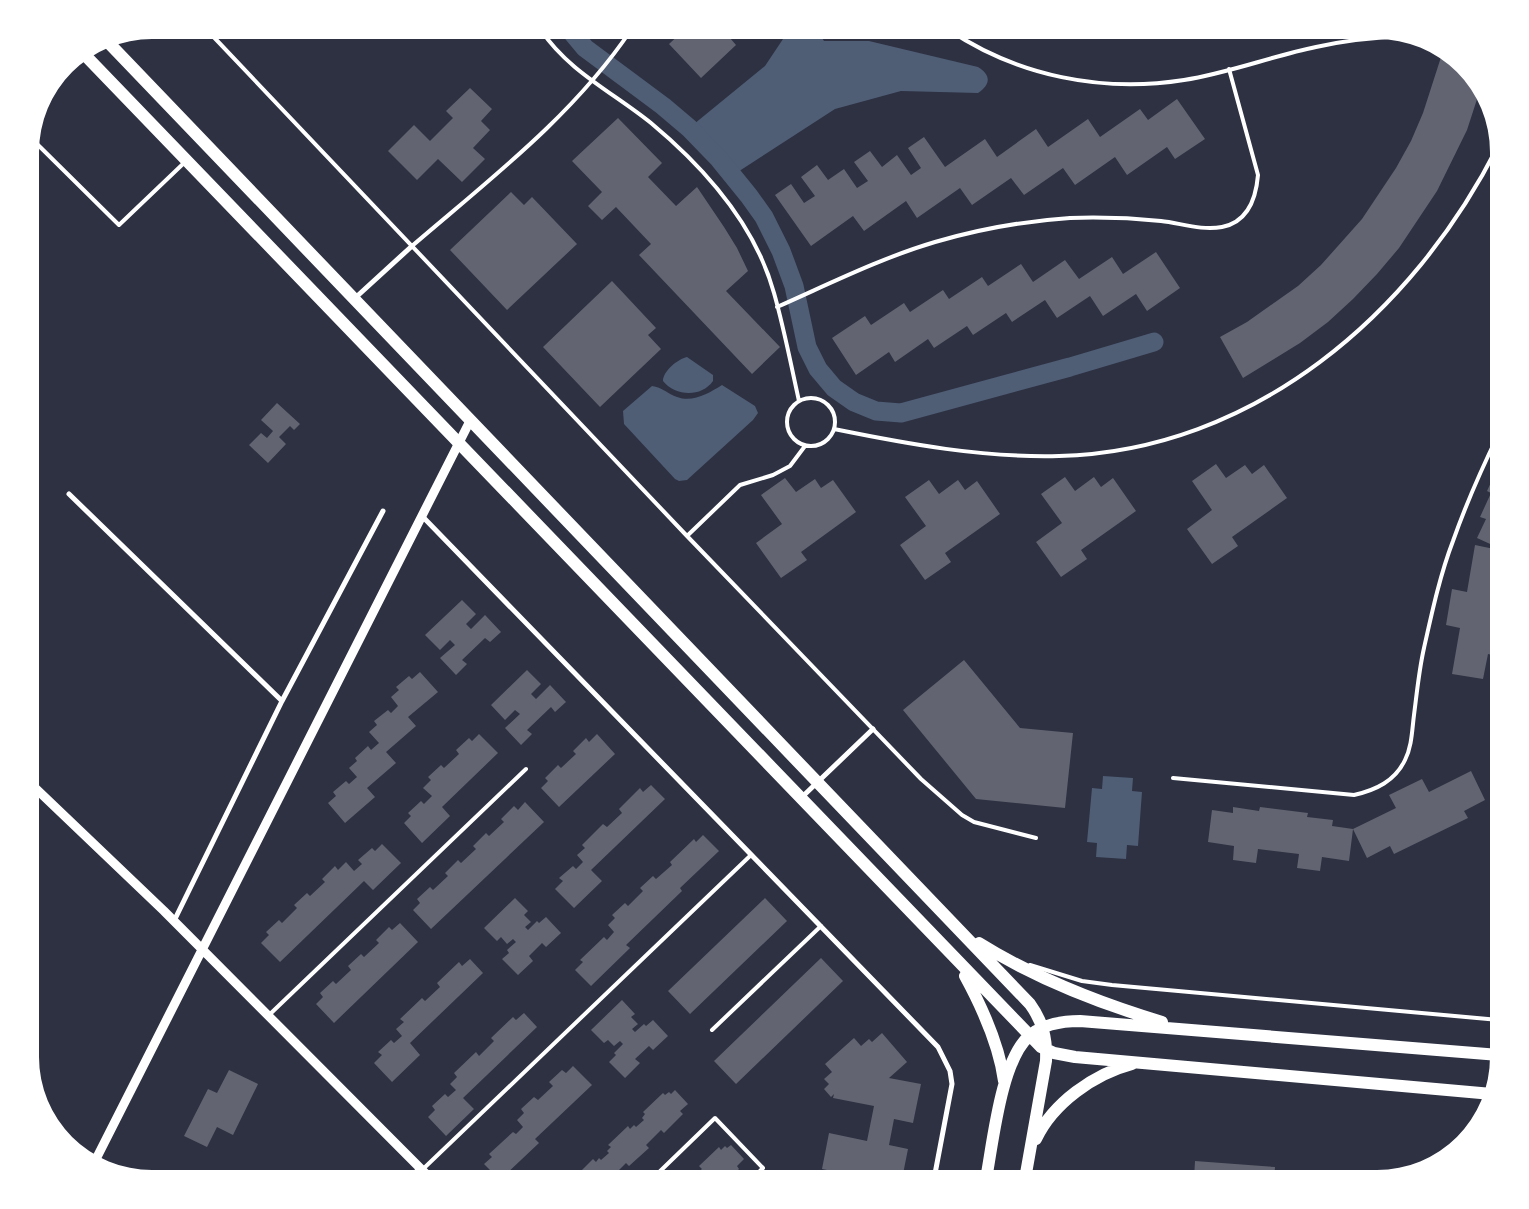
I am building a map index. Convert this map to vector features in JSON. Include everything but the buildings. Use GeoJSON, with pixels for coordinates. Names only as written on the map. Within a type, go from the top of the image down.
{"type":"FeatureCollection","features":[{"type":"Feature","properties":{"kind":"main road"},"geometry":{"type":"LineString","coordinates":[[112,46],[1030,1004],[1044,1028],[1047,1050],[1027,1170]]}},
{"type":"Feature","properties":{"kind":"main road"},"geometry":{"type":"LineString","coordinates":[[88,59],[1029,1036],[1047,1050],[1076,1057],[1484,1093]]}},
{"type":"Feature","properties":{"kind":"main road"},"geometry":{"type":"LineString","coordinates":[[956,925],[976,941],[1030,970],[1098,1000],[1144,1017],[1191,1030]]}},
{"type":"Feature","properties":{"kind":"main road"},"geometry":{"type":"LineString","coordinates":[[957,961],[987,1020],[1002,1067],[1005,1083]]}},
{"type":"Feature","properties":{"kind":"main road"},"geometry":{"type":"LineString","coordinates":[[988,1170],[1005,1083],[1012,1062],[1029,1036],[1044,1028],[1061,1023],[1080,1021],[1490,1054]]}},
{"type":"Feature","properties":{"kind":"main road"},"geometry":{"type":"LineString","coordinates":[[1029,1158],[1037,1136],[1046,1121],[1072,1096],[1106,1074],[1123,1067],[1141,1063]]}},
{"type":"Feature","properties":{"kind":"street"},"geometry":{"type":"LineString","coordinates":[[354,299],[412,246]]}},
{"type":"Feature","properties":{"kind":"street"},"geometry":{"type":"LineString","coordinates":[[97,1156],[470,421]]}},
{"type":"Feature","properties":{"kind":"street"},"geometry":{"type":"LineString","coordinates":[[69,494],[282,701]]}},
{"type":"Feature","properties":{"kind":"street"},"geometry":{"type":"LineString","coordinates":[[174,921],[282,701],[383,511]]}},
{"type":"Feature","properties":{"kind":"street"},"geometry":{"type":"LineString","coordinates":[[422,516],[938,1047],[950,1071],[952,1084],[936,1170]]}},
{"type":"Feature","properties":{"kind":"street"},"geometry":{"type":"LineString","coordinates":[[800,798],[873,730]]}},
{"type":"Feature","properties":{"kind":"street"},"geometry":{"type":"LineString","coordinates":[[39,792],[174,921],[420,1168]]}},
{"type":"Feature","properties":{"kind":"lane"},"geometry":{"type":"LineString","coordinates":[[216,39],[687,536],[921,778],[962,815],[974,822],[1036,838]]}},
{"type":"Feature","properties":{"kind":"lane"},"geometry":{"type":"LineString","coordinates":[[547,39],[569,62],[650,123],[674,144],[717,188],[746,228],[762,259],[774,292],[799,400]]}},
{"type":"Feature","properties":{"kind":"lane"},"geometry":{"type":"LineString","coordinates":[[412,246],[546,130],[592,80],[624,39]]}},
{"type":"Feature","properties":{"kind":"lane"},"geometry":{"type":"LineString","coordinates":[[963,39],[1008,62],[1051,75],[1095,83],[1150,84],[1185,80],[1316,47],[1366,39]]}},
{"type":"Feature","properties":{"kind":"lane"},"geometry":{"type":"LineString","coordinates":[[777,307],[893,256],[980,230],[1070,218],[1161,221],[1206,228],[1222,227],[1238,220],[1250,208],[1257,192],[1258,176],[1229,69]]}},
{"type":"Feature","properties":{"kind":"lane"},"geometry":{"type":"LineString","coordinates":[[39,146],[119,225],[186,160]]}},
{"type":"Feature","properties":{"kind":"lane"},"geometry":{"type":"LineString","coordinates":[[834,428],[882,439],[949,449],[1027,456],[1060,456],[1094,453],[1143,444],[1191,431],[1223,419],[1282,389],[1337,350],[1365,325],[1397,292],[1438,242],[1464,204],[1490,160]]}},
{"type":"Feature","properties":{"kind":"lane"},"geometry":{"type":"LineString","coordinates":[[816,398],[828,404],[834,416],[834,428],[825,442],[814,446],[805,446],[793,438],[789,432],[787,424],[789,411],[799,400],[816,398]]}},
{"type":"Feature","properties":{"kind":"lane"},"geometry":{"type":"LineString","coordinates":[[687,536],[740,485],[773,475],[790,466],[805,446]]}},
{"type":"Feature","properties":{"kind":"lane"},"geometry":{"type":"LineString","coordinates":[[1173,778],[1354,795],[1380,787],[1391,779],[1400,769],[1411,745],[1420,668],[1433,605],[1455,534],[1475,482],[1490,451]]}},
{"type":"Feature","properties":{"kind":"lane"},"geometry":{"type":"LineString","coordinates":[[268,1016],[526,769]]}},
{"type":"Feature","properties":{"kind":"lane"},"geometry":{"type":"LineString","coordinates":[[420,1168],[751,855]]}},
{"type":"Feature","properties":{"kind":"lane"},"geometry":{"type":"LineString","coordinates":[[712,1030],[821,926]]}},
{"type":"Feature","properties":{"kind":"lane"},"geometry":{"type":"LineString","coordinates":[[976,941],[1030,965],[1092,982],[1490,1019]]}},
{"type":"Feature","properties":{"kind":"lane"},"geometry":{"type":"LineString","coordinates":[[661,1170],[716,1118],[764,1168],[762,1170]]}},
{"type":"Feature","properties":{"kind":"water"},"geometry":{"type":"Polygon","coordinates":[[[783,39],[869,41],[978,67],[985,73],[988,80],[978,93],[901,91],[835,109],[727,179],[683,133],[765,66],[783,39]]]}},
{"type":"Feature","properties":{"kind":"water"},"geometry":{"type":"Polygon","coordinates":[[[687,357],[713,375],[713,381],[702,390],[688,393],[681,392],[674,390],[663,381],[665,373],[672,366],[679,360],[687,357]]]}},
{"type":"Feature","properties":{"kind":"water"},"geometry":{"type":"Polygon","coordinates":[[[722,385],[755,406],[758,413],[753,420],[687,480],[679,481],[675,479],[624,424],[623,411],[652,386],[677,397],[689,399],[701,396],[722,385]]]}},
{"type":"Feature","properties":{"kind":"water"},"geometry":{"type":"Polygon","coordinates":[[[1103,776],[1133,778],[1132,791],[1142,792],[1138,846],[1127,845],[1126,859],[1096,857],[1097,843],[1087,842],[1092,788],[1102,789],[1103,776]]]}},
{"type":"Feature","properties":{"kind":"waterway"},"geometry":{"type":"LineString","coordinates":[[578,39],[585,48],[663,106],[689,128],[719,159],[749,196],[764,217],[781,251],[794,286],[807,347],[818,369],[834,388],[854,402],[876,411],[901,413],[1154,342]]}}]}
